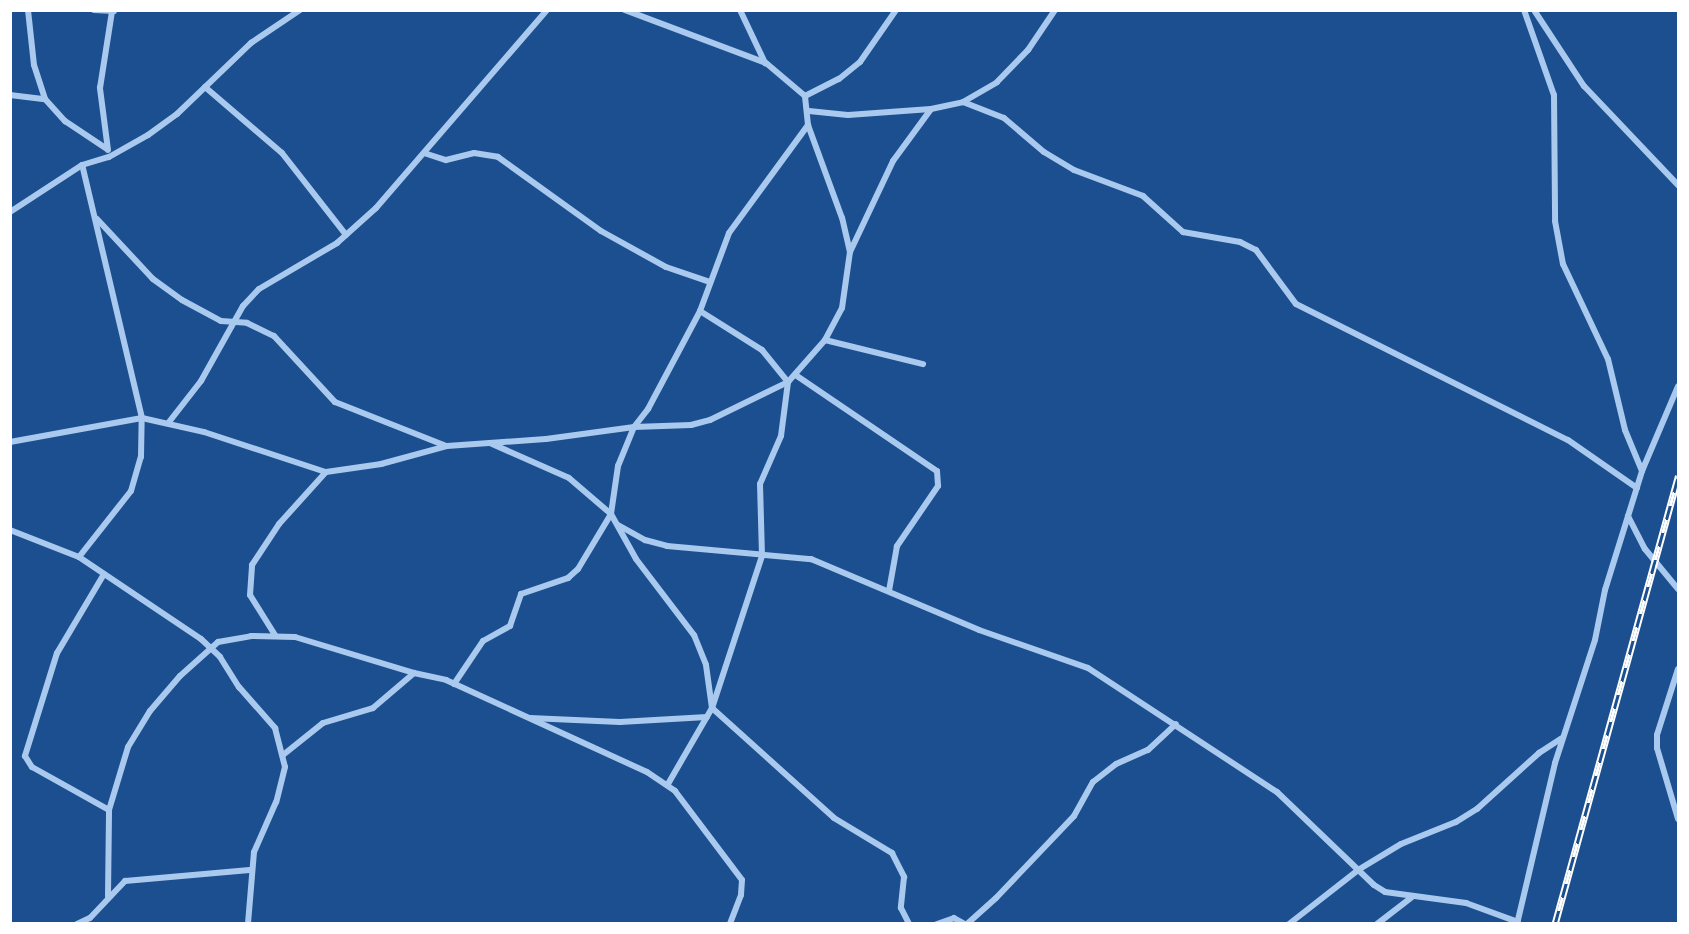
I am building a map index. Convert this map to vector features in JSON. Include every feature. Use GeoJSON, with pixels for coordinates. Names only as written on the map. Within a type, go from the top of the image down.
{"type":"FeatureCollection","features":[{"type":"Feature","properties":{"kind":"street"},"geometry":{"type":"LineString","coordinates":[[28,10],[34,65],[45,99],[65,121],[108,153]]}},
{"type":"Feature","properties":{"kind":"street"},"geometry":{"type":"LineString","coordinates":[[94,10],[114,11],[100,88],[108,153]]}},
{"type":"Feature","properties":{"kind":"street"},"geometry":{"type":"LineString","coordinates":[[10,212],[82,165],[177,114],[251,43],[300,10]]}},
{"type":"Feature","properties":{"kind":"street"},"geometry":{"type":"LineString","coordinates":[[169,422],[201,381],[243,306],[259,289],[346,235],[376,208],[547,10]]}},
{"type":"Feature","properties":{"kind":"street"},"geometry":{"type":"LineString","coordinates":[[625,10],[766,63],[805,96],[809,111],[808,125],[842,218],[850,252]]}},
{"type":"Feature","properties":{"kind":"street"},"geometry":{"type":"LineString","coordinates":[[740,10],[766,63]]}},
{"type":"Feature","properties":{"kind":"street"},"geometry":{"type":"LineString","coordinates":[[805,96],[839,79],[860,62],[896,10]]}},
{"type":"Feature","properties":{"kind":"street"},"geometry":{"type":"LineString","coordinates":[[809,111],[848,115],[931,110],[963,102],[997,82],[1028,50],[1056,10]]}},
{"type":"Feature","properties":{"kind":"street"},"geometry":{"type":"LineString","coordinates":[[1524,10],[1554,95],[1555,221],[1563,264],[1608,359],[1622,420],[1642,471]]}},
{"type":"Feature","properties":{"kind":"street"},"geometry":{"type":"LineString","coordinates":[[1534,10],[1584,86],[1678,185]]}},
{"type":"Feature","properties":{"kind":"street"},"geometry":{"type":"LineString","coordinates":[[204,87],[282,153],[346,235]]}},
{"type":"Feature","properties":{"kind":"street"},"geometry":{"type":"LineString","coordinates":[[10,95],[45,99]]}},
{"type":"Feature","properties":{"kind":"street"},"geometry":{"type":"LineString","coordinates":[[963,102],[1004,118],[1044,152],[1074,170],[1143,196],[1183,232],[1202,239],[1240,242],[1256,250],[1296,304],[1568,440],[1637,488]]}},
{"type":"Feature","properties":{"kind":"street"},"geometry":{"type":"LineString","coordinates":[[10,442],[142,418],[169,422],[326,472],[381,464],[447,446],[710,420],[797,376],[825,340],[842,308],[850,252],[893,161],[931,110]]}},
{"type":"Feature","properties":{"kind":"street"},"geometry":{"type":"LineString","coordinates":[[454,684],[483,641],[510,626],[521,594],[573,575],[611,514],[618,466],[634,427],[648,409],[700,311],[729,234],[808,125]]}},
{"type":"Feature","properties":{"kind":"street"},"geometry":{"type":"LineString","coordinates":[[423,153],[446,160],[474,153],[498,157],[601,231],[666,267],[710,282]]}},
{"type":"Feature","properties":{"kind":"street"},"geometry":{"type":"LineString","coordinates":[[79,557],[131,491],[141,457],[142,418],[97,219],[82,165]]}},
{"type":"Feature","properties":{"kind":"street"},"geometry":{"type":"LineString","coordinates":[[97,219],[153,279],[205,314],[233,324],[248,323],[274,336],[335,402],[447,446]]}},
{"type":"Feature","properties":{"kind":"street"},"geometry":{"type":"LineString","coordinates":[[668,784],[712,708],[762,556],[760,484],[781,436],[788,382],[762,350],[700,311]]}},
{"type":"Feature","properties":{"kind":"street"},"geometry":{"type":"LineString","coordinates":[[825,340],[923,364]]}},
{"type":"Feature","properties":{"kind":"street"},"geometry":{"type":"LineString","coordinates":[[797,376],[937,471],[938,486],[897,546],[889,591]]}},
{"type":"Feature","properties":{"kind":"street"},"geometry":{"type":"LineString","coordinates":[[618,525],[668,546],[762,556],[783,554],[811,560],[979,630],[1088,668],[1277,792],[1358,870],[1385,892],[1466,903],[1517,923],[1562,738],[1586,671],[1628,516],[1642,471],[1678,386]]}},
{"type":"Feature","properties":{"kind":"street"},"geometry":{"type":"LineString","coordinates":[[490,443],[570,478],[611,514],[636,559],[694,635],[706,665],[712,708],[834,818],[892,853],[906,887],[901,908],[909,924]]}},
{"type":"Feature","properties":{"kind":"street"},"geometry":{"type":"LineString","coordinates":[[275,635],[250,595],[252,565],[279,524],[326,472]]}},
{"type":"Feature","properties":{"kind":"street"},"geometry":{"type":"LineString","coordinates":[[1628,516],[1645,549],[1678,590]]}},
{"type":"Feature","properties":{"kind":"street"},"geometry":{"type":"LineString","coordinates":[[10,530],[79,557],[210,648],[275,728],[283,755],[282,783],[250,870],[248,924]]}},
{"type":"Feature","properties":{"kind":"street"},"geometry":{"type":"LineString","coordinates":[[104,574],[57,653],[25,756],[32,767],[109,810]]}},
{"type":"Feature","properties":{"kind":"street"},"geometry":{"type":"LineString","coordinates":[[108,896],[109,810],[128,747],[150,711],[210,648],[230,638],[275,635],[312,641],[454,684],[668,784],[720,845],[742,880],[730,924]]}},
{"type":"Feature","properties":{"kind":"street"},"geometry":{"type":"LineString","coordinates":[[1678,669],[1657,735],[1657,748],[1678,819]]}},
{"type":"Feature","properties":{"kind":"street"},"geometry":{"type":"LineString","coordinates":[[283,755],[323,723],[373,708],[414,673]]}},
{"type":"Feature","properties":{"kind":"street"},"geometry":{"type":"LineString","coordinates":[[523,717],[620,722],[707,717]]}},
{"type":"Feature","properties":{"kind":"street"},"geometry":{"type":"LineString","coordinates":[[937,924],[948,918],[966,924],[996,898],[1074,816],[1093,782],[1116,764],[1148,750],[1176,724]]}},
{"type":"Feature","properties":{"kind":"street"},"geometry":{"type":"LineString","coordinates":[[1289,924],[1358,870],[1401,844],[1456,822],[1477,809],[1539,753],[1562,738]]}},
{"type":"Feature","properties":{"kind":"street"},"geometry":{"type":"LineString","coordinates":[[77,924],[90,918],[108,896],[125,881],[232,875],[250,870]]}},
{"type":"Feature","properties":{"kind":"street"},"geometry":{"type":"LineString","coordinates":[[1377,924],[1412,897]]}},
{"type":"Feature","properties":{"kind":"railway"},"geometry":{"type":"LineString","coordinates":[[1555,924],[1678,476]]}}]}
